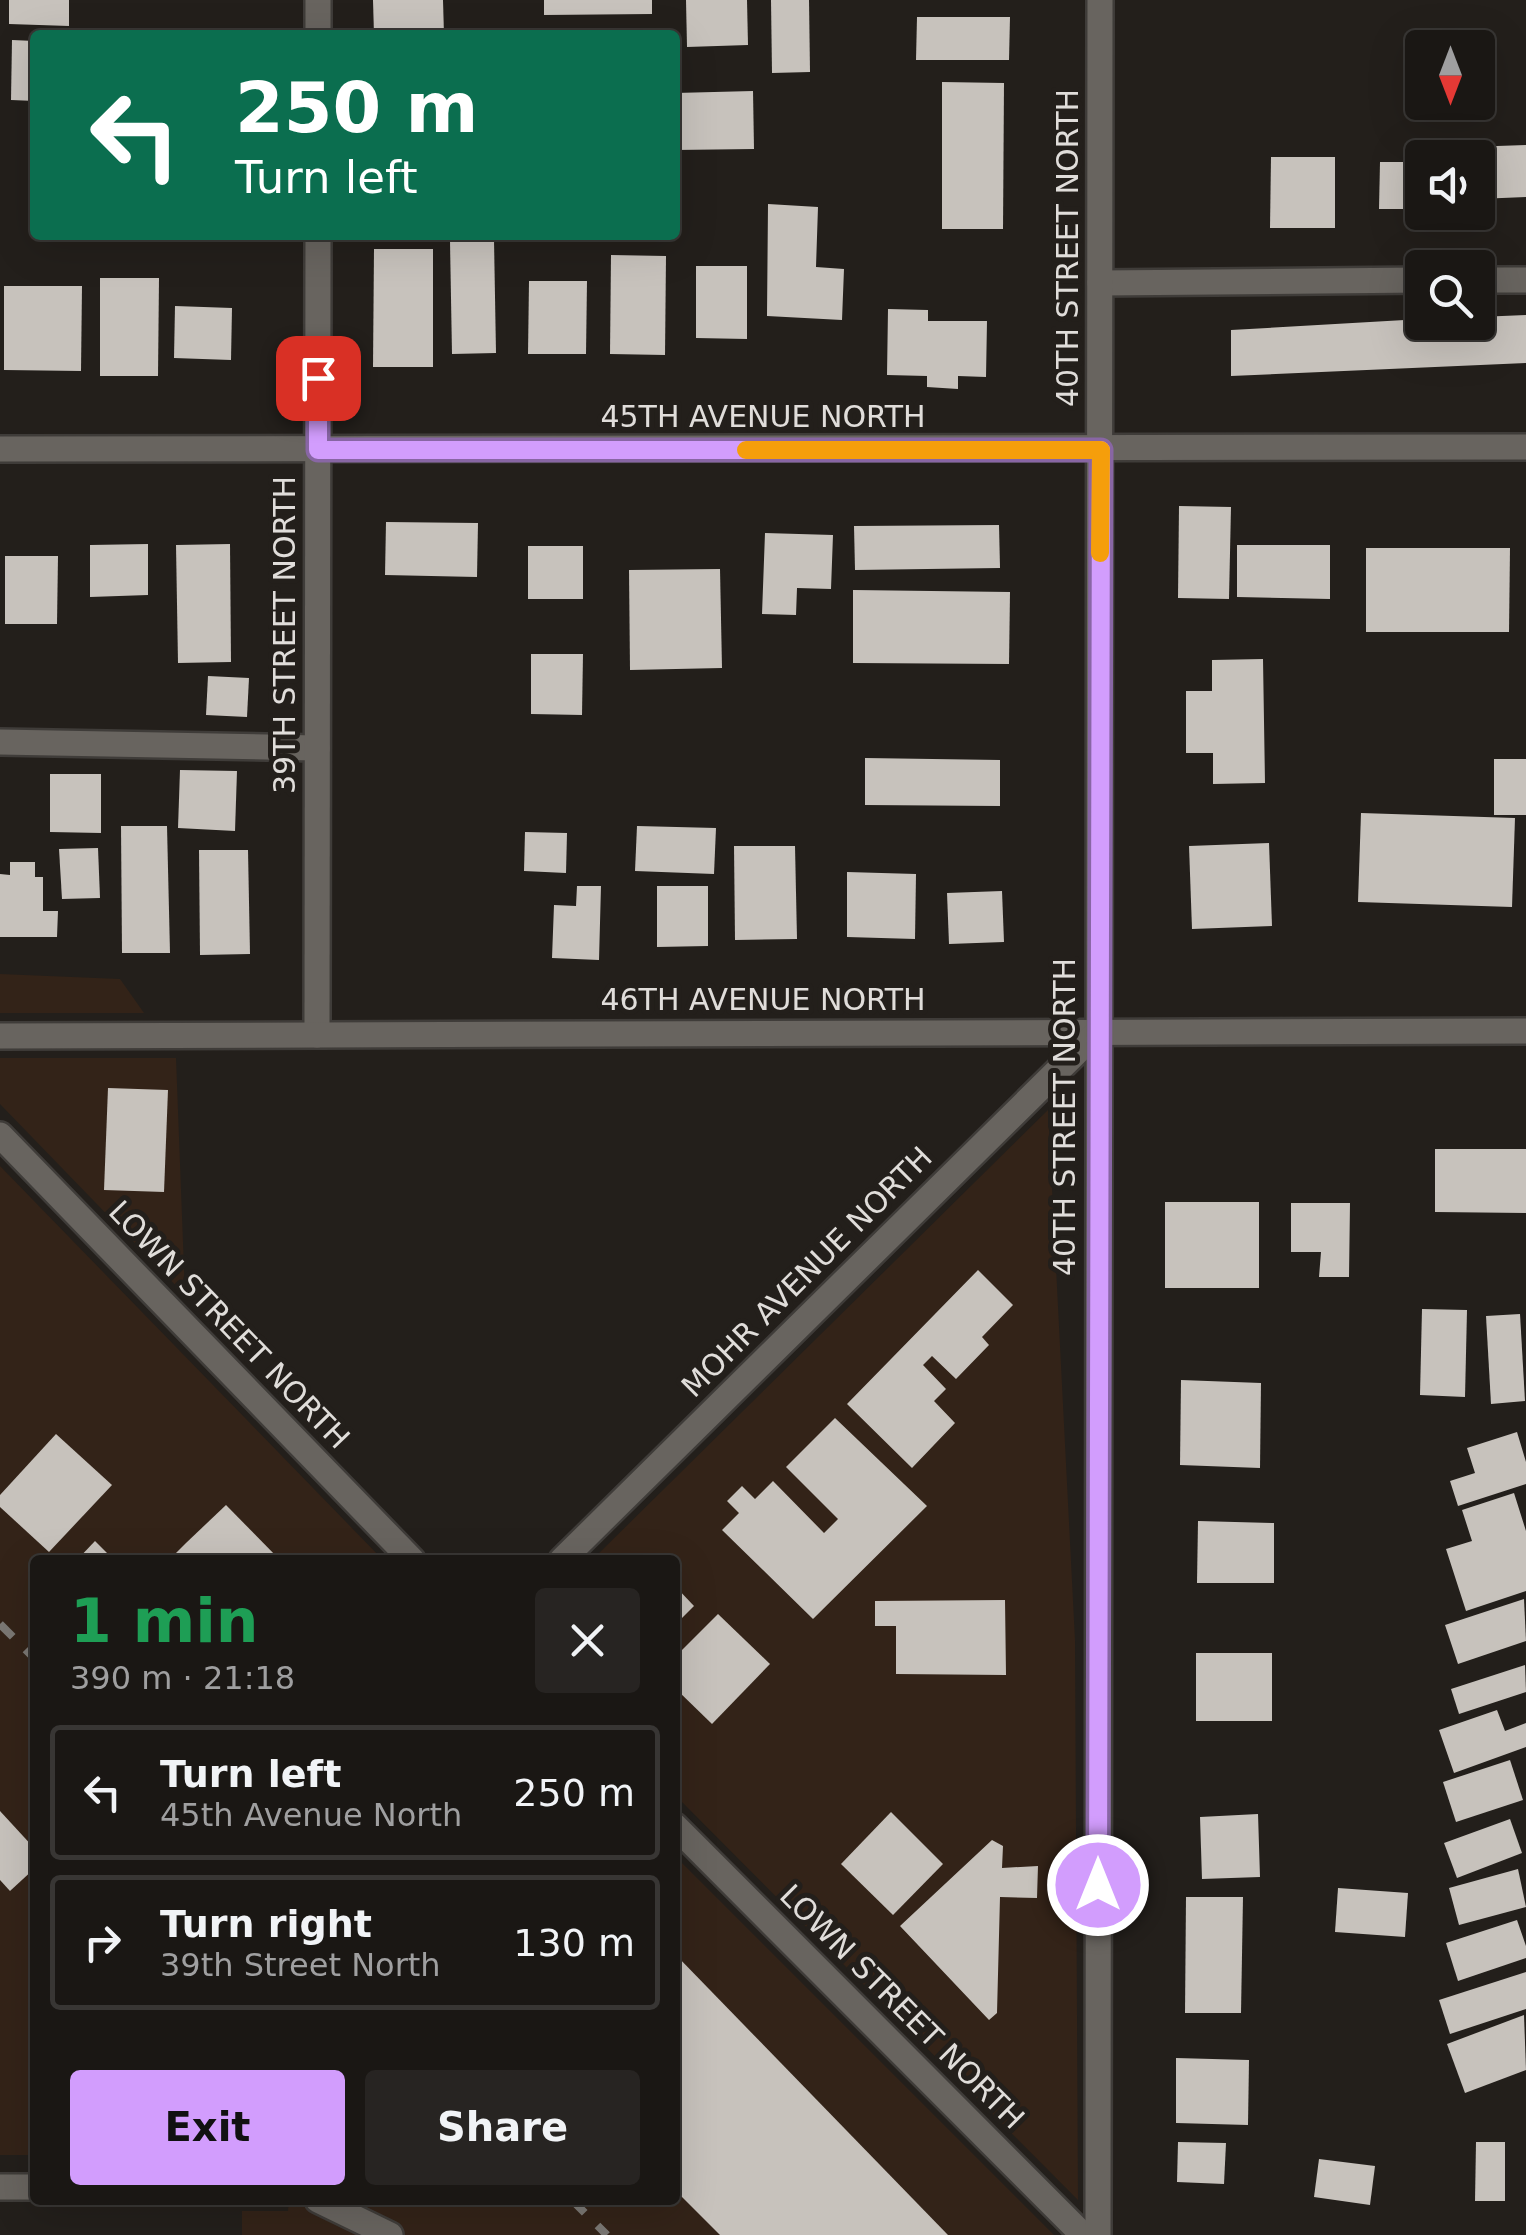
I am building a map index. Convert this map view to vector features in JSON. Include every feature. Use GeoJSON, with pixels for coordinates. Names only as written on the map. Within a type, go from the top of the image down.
{"type":"FeatureCollection","features":[{"type":"Feature","properties":{"kind":"street"},"geometry":{"type":"LineString","coordinates":[[318,0],[318,30]]}},
{"type":"Feature","properties":{"kind":"street","name":"40TH STREET NORTH"},"geometry":{"type":"LineString","coordinates":[[1098,2235],[1100,0]]}},
{"type":"Feature","properties":{"kind":"street","name":"39TH STREET NORTH"},"geometry":{"type":"LineString","coordinates":[[317,1035],[318,240]]}},
{"type":"Feature","properties":{"kind":"street"},"geometry":{"type":"LineString","coordinates":[[1100,284],[1405,280]]}},
{"type":"Feature","properties":{"kind":"street"},"geometry":{"type":"LineString","coordinates":[[1495,280],[1526,280]]}},
{"type":"Feature","properties":{"kind":"street","name":"45TH AVENUE NORTH"},"geometry":{"type":"LineString","coordinates":[[0,449],[1526,447]]}},
{"type":"Feature","properties":{"kind":"street"},"geometry":{"type":"LineString","coordinates":[[0,742],[317,748]]}},
{"type":"Feature","properties":{"kind":"street","name":"MOHR AVENUE NORTH"},"geometry":{"type":"LineString","coordinates":[[567,1555],[1098,1031]]}},
{"type":"Feature","properties":{"kind":"street","name":"46TH AVENUE NORTH"},"geometry":{"type":"LineString","coordinates":[[0,1036],[1526,1031]]}},
{"type":"Feature","properties":{"kind":"street","name":"LOWN STREET NORTH"},"geometry":{"type":"LineString","coordinates":[[2,1139],[407,1555]]}},
{"type":"Feature","properties":{"kind":"street","name":"LOWN STREET NORTH"},"geometry":{"type":"LineString","coordinates":[[680,1831],[1083,2235]]}},
{"type":"Feature","properties":{"kind":"street"},"geometry":{"type":"LineString","coordinates":[[0,2187],[30,2187]]}},
{"type":"Feature","properties":{"kind":"street"},"geometry":{"type":"LineString","coordinates":[[328,2205],[390,2235]]}},
{"type":"Feature","properties":{"kind":"shaded area"},"geometry":{"type":"Polygon","coordinates":[[[0,974],[120,979],[144,1013],[0,1013],[0,974]]]}},
{"type":"Feature","properties":{"kind":"shaded area"},"geometry":{"type":"Polygon","coordinates":[[[0,1058],[176,1058],[185,1295],[0,1104],[0,1058]]]}},
{"type":"Feature","properties":{"kind":"shaded area"},"geometry":{"type":"Polygon","coordinates":[[[1048,1110],[1075,1640],[1078,2200],[680,1800],[680,1555],[597,1555],[1048,1110]]]}},
{"type":"Feature","properties":{"kind":"shaded area"},"geometry":{"type":"Polygon","coordinates":[[[0,1166],[378,1555],[30,1555],[30,2155],[0,2155],[0,1166]]]}},
{"type":"Feature","properties":{"kind":"shaded area"},"geometry":{"type":"Polygon","coordinates":[[[680,1861],[1054,2235],[242,2235],[242,2211],[288,2211],[289,2205],[680,2205],[680,1861]]]}},
{"type":"Feature","properties":{"kind":"building"},"geometry":{"type":"Polygon","coordinates":[[[9,0],[69,0],[69,26],[9,24],[9,0]]]}},
{"type":"Feature","properties":{"kind":"building"},"geometry":{"type":"Polygon","coordinates":[[[373,0],[443,0],[444,30],[374,30],[373,0]]]}},
{"type":"Feature","properties":{"kind":"building"},"geometry":{"type":"Polygon","coordinates":[[[544,0],[652,0],[652,14],[544,15],[544,0]]]}},
{"type":"Feature","properties":{"kind":"building"},"geometry":{"type":"Polygon","coordinates":[[[686,0],[747,0],[748,45],[687,47],[686,0]]]}},
{"type":"Feature","properties":{"kind":"building"},"geometry":{"type":"Polygon","coordinates":[[[771,0],[809,0],[810,72],[772,73],[771,0]]]}},
{"type":"Feature","properties":{"kind":"building"},"geometry":{"type":"Polygon","coordinates":[[[917,17],[1010,17],[1009,60],[916,60],[917,17]]]}},
{"type":"Feature","properties":{"kind":"building"},"geometry":{"type":"Polygon","coordinates":[[[12,40],[30,41],[30,101],[11,100],[12,40]]]}},
{"type":"Feature","properties":{"kind":"building"},"geometry":{"type":"Polygon","coordinates":[[[942,82],[1004,83],[1003,229],[942,229],[942,82]]]}},
{"type":"Feature","properties":{"kind":"building"},"geometry":{"type":"Polygon","coordinates":[[[753,91],[754,149],[680,150],[680,93],[753,91]]]}},
{"type":"Feature","properties":{"kind":"building"},"geometry":{"type":"Polygon","coordinates":[[[1526,145],[1526,197],[1495,198],[1495,146],[1526,145]]]}},
{"type":"Feature","properties":{"kind":"building"},"geometry":{"type":"Polygon","coordinates":[[[1271,157],[1335,157],[1335,228],[1270,228],[1271,157]]]}},
{"type":"Feature","properties":{"kind":"building"},"geometry":{"type":"Polygon","coordinates":[[[1380,162],[1405,162],[1405,209],[1379,209],[1380,162]]]}},
{"type":"Feature","properties":{"kind":"building"},"geometry":{"type":"Polygon","coordinates":[[[768,204],[818,207],[816,267],[844,269],[842,320],[767,316],[768,204]]]}},
{"type":"Feature","properties":{"kind":"building"},"geometry":{"type":"Polygon","coordinates":[[[494,240],[496,353],[452,354],[450,241],[494,240]]]}},
{"type":"Feature","properties":{"kind":"building"},"geometry":{"type":"Polygon","coordinates":[[[374,249],[433,249],[433,367],[373,367],[374,249]]]}},
{"type":"Feature","properties":{"kind":"building"},"geometry":{"type":"Polygon","coordinates":[[[611,255],[666,256],[665,355],[610,354],[611,255]]]}},
{"type":"Feature","properties":{"kind":"building"},"geometry":{"type":"Polygon","coordinates":[[[696,266],[747,266],[747,339],[696,338],[696,266]]]}},
{"type":"Feature","properties":{"kind":"building"},"geometry":{"type":"Polygon","coordinates":[[[100,278],[159,278],[158,376],[100,376],[100,278]]]}},
{"type":"Feature","properties":{"kind":"building"},"geometry":{"type":"Polygon","coordinates":[[[529,281],[587,281],[586,354],[528,354],[529,281]]]}},
{"type":"Feature","properties":{"kind":"building"},"geometry":{"type":"Polygon","coordinates":[[[4,286],[82,286],[81,371],[4,370],[4,286]]]}},
{"type":"Feature","properties":{"kind":"building"},"geometry":{"type":"Polygon","coordinates":[[[175,306],[232,308],[231,360],[174,358],[175,306]]]}},
{"type":"Feature","properties":{"kind":"building"},"geometry":{"type":"Polygon","coordinates":[[[888,309],[928,310],[928,321],[987,321],[986,377],[958,376],[958,389],[927,387],[927,376],[887,375],[888,309]]]}},
{"type":"Feature","properties":{"kind":"building"},"geometry":{"type":"Polygon","coordinates":[[[1526,315],[1526,363],[1231,376],[1231,330],[1405,320],[1405,340],[1495,340],[1495,316],[1526,315]]]}},
{"type":"Feature","properties":{"kind":"building"},"geometry":{"type":"Polygon","coordinates":[[[1179,506],[1231,507],[1229,599],[1178,598],[1179,506]]]}},
{"type":"Feature","properties":{"kind":"building"},"geometry":{"type":"Polygon","coordinates":[[[386,522],[478,523],[477,577],[385,575],[386,522]]]}},
{"type":"Feature","properties":{"kind":"building"},"geometry":{"type":"Polygon","coordinates":[[[999,525],[1000,568],[855,570],[854,526],[999,525]]]}},
{"type":"Feature","properties":{"kind":"building"},"geometry":{"type":"Polygon","coordinates":[[[765,533],[833,535],[831,589],[797,588],[796,615],[762,614],[765,533]]]}},
{"type":"Feature","properties":{"kind":"building"},"geometry":{"type":"Polygon","coordinates":[[[148,544],[148,595],[90,597],[90,545],[148,544]]]}},
{"type":"Feature","properties":{"kind":"building"},"geometry":{"type":"Polygon","coordinates":[[[230,544],[231,662],[178,663],[176,545],[230,544]]]}},
{"type":"Feature","properties":{"kind":"building"},"geometry":{"type":"Polygon","coordinates":[[[1237,545],[1330,545],[1330,599],[1237,597],[1237,545]]]}},
{"type":"Feature","properties":{"kind":"building"},"geometry":{"type":"Polygon","coordinates":[[[528,546],[583,546],[583,599],[528,599],[528,546]]]}},
{"type":"Feature","properties":{"kind":"building"},"geometry":{"type":"Polygon","coordinates":[[[1366,548],[1510,548],[1509,632],[1366,632],[1366,548]]]}},
{"type":"Feature","properties":{"kind":"building"},"geometry":{"type":"Polygon","coordinates":[[[5,556],[58,556],[57,624],[5,624],[5,556]]]}},
{"type":"Feature","properties":{"kind":"building"},"geometry":{"type":"Polygon","coordinates":[[[720,569],[722,668],[630,670],[629,570],[720,569]]]}},
{"type":"Feature","properties":{"kind":"building"},"geometry":{"type":"Polygon","coordinates":[[[853,590],[1010,592],[1009,664],[853,663],[853,590]]]}},
{"type":"Feature","properties":{"kind":"building"},"geometry":{"type":"Polygon","coordinates":[[[531,654],[583,654],[582,715],[531,714],[531,654]]]}},
{"type":"Feature","properties":{"kind":"building"},"geometry":{"type":"Polygon","coordinates":[[[1263,659],[1265,783],[1213,784],[1213,753],[1186,753],[1186,691],[1212,691],[1212,660],[1263,659]]]}},
{"type":"Feature","properties":{"kind":"building"},"geometry":{"type":"Polygon","coordinates":[[[208,676],[249,678],[247,717],[206,715],[208,676]]]}},
{"type":"Feature","properties":{"kind":"building"},"geometry":{"type":"Polygon","coordinates":[[[865,758],[1000,760],[1000,806],[865,805],[865,758]]]}},
{"type":"Feature","properties":{"kind":"building"},"geometry":{"type":"Polygon","coordinates":[[[1494,759],[1526,759],[1526,815],[1494,815],[1494,759]]]}},
{"type":"Feature","properties":{"kind":"building"},"geometry":{"type":"Polygon","coordinates":[[[180,770],[237,771],[235,831],[178,828],[180,770]]]}},
{"type":"Feature","properties":{"kind":"building"},"geometry":{"type":"Polygon","coordinates":[[[50,774],[101,774],[101,833],[50,832],[50,774]]]}},
{"type":"Feature","properties":{"kind":"building"},"geometry":{"type":"Polygon","coordinates":[[[1361,813],[1515,818],[1512,907],[1358,902],[1361,813]]]}},
{"type":"Feature","properties":{"kind":"building"},"geometry":{"type":"Polygon","coordinates":[[[121,826],[167,826],[170,953],[122,953],[121,826]]]}},
{"type":"Feature","properties":{"kind":"building"},"geometry":{"type":"Polygon","coordinates":[[[637,826],[716,828],[714,874],[635,871],[637,826]]]}},
{"type":"Feature","properties":{"kind":"building"},"geometry":{"type":"Polygon","coordinates":[[[525,832],[567,833],[566,873],[524,871],[525,832]]]}},
{"type":"Feature","properties":{"kind":"building"},"geometry":{"type":"Polygon","coordinates":[[[1269,843],[1272,926],[1192,929],[1189,846],[1269,843]]]}},
{"type":"Feature","properties":{"kind":"building"},"geometry":{"type":"Polygon","coordinates":[[[734,846],[795,846],[797,939],[735,940],[734,846]]]}},
{"type":"Feature","properties":{"kind":"building"},"geometry":{"type":"Polygon","coordinates":[[[98,848],[100,898],[62,899],[59,849],[98,848]]]}},
{"type":"Feature","properties":{"kind":"building"},"geometry":{"type":"Polygon","coordinates":[[[199,850],[248,850],[250,954],[200,955],[199,850]]]}},
{"type":"Feature","properties":{"kind":"building"},"geometry":{"type":"Polygon","coordinates":[[[10,862],[35,862],[35,877],[43,877],[43,911],[58,911],[57,937],[0,937],[0,874],[10,875],[10,862]]]}},
{"type":"Feature","properties":{"kind":"building"},"geometry":{"type":"Polygon","coordinates":[[[847,872],[916,874],[915,939],[847,937],[847,872]]]}},
{"type":"Feature","properties":{"kind":"building"},"geometry":{"type":"Polygon","coordinates":[[[577,886],[601,886],[599,960],[552,958],[554,905],[576,906],[577,886]]]}},
{"type":"Feature","properties":{"kind":"building"},"geometry":{"type":"Polygon","coordinates":[[[657,886],[708,886],[708,946],[657,947],[657,886]]]}},
{"type":"Feature","properties":{"kind":"building"},"geometry":{"type":"Polygon","coordinates":[[[1002,891],[1004,942],[949,944],[947,893],[1002,891]]]}},
{"type":"Feature","properties":{"kind":"building"},"geometry":{"type":"Polygon","coordinates":[[[108,1088],[168,1090],[164,1192],[104,1190],[108,1088]]]}},
{"type":"Feature","properties":{"kind":"building"},"geometry":{"type":"Polygon","coordinates":[[[1435,1149],[1526,1149],[1526,1213],[1435,1212],[1435,1149]]]}},
{"type":"Feature","properties":{"kind":"building"},"geometry":{"type":"Polygon","coordinates":[[[1165,1202],[1259,1202],[1259,1288],[1165,1288],[1165,1202]]]}},
{"type":"Feature","properties":{"kind":"building"},"geometry":{"type":"Polygon","coordinates":[[[1291,1203],[1350,1203],[1349,1277],[1319,1277],[1321,1252],[1291,1252],[1291,1203]]]}},
{"type":"Feature","properties":{"kind":"building"},"geometry":{"type":"Polygon","coordinates":[[[978,1270],[1013,1305],[982,1337],[989,1345],[956,1379],[932,1356],[923,1365],[946,1389],[934,1401],[955,1423],[912,1468],[847,1404],[978,1270]]]}},
{"type":"Feature","properties":{"kind":"building"},"geometry":{"type":"Polygon","coordinates":[[[1422,1309],[1467,1310],[1465,1397],[1420,1395],[1422,1309]]]}},
{"type":"Feature","properties":{"kind":"building"},"geometry":{"type":"Polygon","coordinates":[[[1520,1314],[1525,1401],[1491,1404],[1486,1316],[1520,1314]]]}},
{"type":"Feature","properties":{"kind":"building"},"geometry":{"type":"Polygon","coordinates":[[[1181,1380],[1261,1383],[1260,1468],[1180,1465],[1181,1380]]]}},
{"type":"Feature","properties":{"kind":"building"},"geometry":{"type":"Polygon","coordinates":[[[835,1418],[927,1506],[813,1619],[722,1530],[739,1513],[727,1501],[742,1486],[755,1499],[773,1481],[824,1533],[838,1519],[786,1467],[835,1418]]]}},
{"type":"Feature","properties":{"kind":"building"},"geometry":{"type":"Polygon","coordinates":[[[1517,1432],[1526,1462],[1526,1484],[1458,1506],[1450,1481],[1475,1473],[1467,1448],[1517,1432]]]}},
{"type":"Feature","properties":{"kind":"building"},"geometry":{"type":"Polygon","coordinates":[[[56,1434],[112,1485],[49,1552],[0,1507],[0,1495],[56,1434]]]}},
{"type":"Feature","properties":{"kind":"building"},"geometry":{"type":"Polygon","coordinates":[[[1514,1493],[1526,1531],[1526,1591],[1466,1611],[1446,1549],[1472,1541],[1462,1510],[1514,1493]]]}},
{"type":"Feature","properties":{"kind":"building"},"geometry":{"type":"Polygon","coordinates":[[[226,1505],[275,1555],[174,1555],[226,1505]]]}},
{"type":"Feature","properties":{"kind":"building"},"geometry":{"type":"Polygon","coordinates":[[[1198,1521],[1274,1523],[1274,1583],[1197,1583],[1198,1521]]]}},
{"type":"Feature","properties":{"kind":"building"},"geometry":{"type":"Polygon","coordinates":[[[95,1541],[109,1555],[82,1555],[95,1541]]]}},
{"type":"Feature","properties":{"kind":"building"},"geometry":{"type":"Polygon","coordinates":[[[680,1591],[694,1606],[680,1620],[680,1591]]]}},
{"type":"Feature","properties":{"kind":"building"},"geometry":{"type":"Polygon","coordinates":[[[1524,1599],[1526,1641],[1458,1664],[1445,1625],[1524,1599]]]}},
{"type":"Feature","properties":{"kind":"building"},"geometry":{"type":"Polygon","coordinates":[[[1005,1600],[1006,1675],[896,1674],[896,1626],[875,1626],[875,1601],[1005,1600]]]}},
{"type":"Feature","properties":{"kind":"building"},"geometry":{"type":"Polygon","coordinates":[[[718,1614],[770,1664],[712,1724],[680,1693],[680,1652],[718,1614]]]}},
{"type":"Feature","properties":{"kind":"building"},"geometry":{"type":"Polygon","coordinates":[[[1196,1653],[1272,1653],[1272,1721],[1196,1721],[1196,1653]]]}},
{"type":"Feature","properties":{"kind":"building"},"geometry":{"type":"Polygon","coordinates":[[[1525,1665],[1526,1692],[1459,1714],[1451,1689],[1525,1665]]]}},
{"type":"Feature","properties":{"kind":"building"},"geometry":{"type":"Polygon","coordinates":[[[1497,1710],[1505,1731],[1526,1723],[1526,1747],[1454,1773],[1439,1730],[1497,1710]]]}},
{"type":"Feature","properties":{"kind":"building"},"geometry":{"type":"Polygon","coordinates":[[[1510,1760],[1523,1800],[1456,1822],[1443,1782],[1510,1760]]]}},
{"type":"Feature","properties":{"kind":"building"},"geometry":{"type":"Polygon","coordinates":[[[0,1811],[30,1844],[30,1873],[10,1891],[0,1880],[0,1811]]]}},
{"type":"Feature","properties":{"kind":"building"},"geometry":{"type":"Polygon","coordinates":[[[891,1812],[943,1864],[893,1915],[841,1864],[891,1812]]]}},
{"type":"Feature","properties":{"kind":"building"},"geometry":{"type":"Polygon","coordinates":[[[1258,1814],[1260,1877],[1202,1879],[1200,1817],[1258,1814]]]}},
{"type":"Feature","properties":{"kind":"building"},"geometry":{"type":"Polygon","coordinates":[[[1510,1819],[1522,1853],[1457,1878],[1444,1843],[1510,1819]]]}},
{"type":"Feature","properties":{"kind":"building"},"geometry":{"type":"Polygon","coordinates":[[[992,1840],[1003,1846],[1002,1868],[1038,1866],[1037,1898],[1000,1897],[997,2013],[989,2020],[900,1926],[992,1840]]]}},
{"type":"Feature","properties":{"kind":"building"},"geometry":{"type":"Polygon","coordinates":[[[1518,1869],[1526,1907],[1459,1925],[1449,1888],[1518,1869]]]}},
{"type":"Feature","properties":{"kind":"building"},"geometry":{"type":"Polygon","coordinates":[[[1338,1888],[1408,1893],[1405,1937],[1335,1932],[1338,1888]]]}},
{"type":"Feature","properties":{"kind":"building"},"geometry":{"type":"Polygon","coordinates":[[[1186,1897],[1243,1897],[1241,2013],[1185,2013],[1186,1897]]]}},
{"type":"Feature","properties":{"kind":"building"},"geometry":{"type":"Polygon","coordinates":[[[1517,1920],[1526,1958],[1458,1981],[1446,1943],[1517,1920]]]}},
{"type":"Feature","properties":{"kind":"building"},"geometry":{"type":"Polygon","coordinates":[[[680,1959],[948,2235],[720,2235],[680,2195],[680,1959]]]}},
{"type":"Feature","properties":{"kind":"building"},"geometry":{"type":"Polygon","coordinates":[[[1526,1972],[1526,2009],[1450,2034],[1439,2000],[1526,1972]]]}},
{"type":"Feature","properties":{"kind":"building"},"geometry":{"type":"Polygon","coordinates":[[[1524,2015],[1526,2070],[1465,2093],[1447,2044],[1524,2015]]]}},
{"type":"Feature","properties":{"kind":"building"},"geometry":{"type":"Polygon","coordinates":[[[1176,2058],[1249,2060],[1248,2125],[1176,2123],[1176,2058]]]}},
{"type":"Feature","properties":{"kind":"building"},"geometry":{"type":"Polygon","coordinates":[[[1178,2142],[1226,2143],[1224,2184],[1177,2182],[1178,2142]]]}},
{"type":"Feature","properties":{"kind":"building"},"geometry":{"type":"Polygon","coordinates":[[[1476,2142],[1505,2142],[1505,2201],[1475,2201],[1476,2142]]]}},
{"type":"Feature","properties":{"kind":"building"},"geometry":{"type":"Polygon","coordinates":[[[1319,2159],[1375,2166],[1370,2205],[1314,2197],[1319,2159]]]}},
{"type":"Feature","properties":{"kind":"railway"},"geometry":{"type":"LineString","coordinates":[[0,1624],[30,1654]]}},
{"type":"Feature","properties":{"kind":"railway"},"geometry":{"type":"LineString","coordinates":[[577,2205],[607,2235]]}},
{"type":"Feature","properties":{"kind":"slow traffic"},"geometry":{"type":"LineString","coordinates":[[746,450],[1101,450],[1100,553]]}},
{"type":"Feature","properties":{"kind":"route"},"geometry":{"type":"LineString","coordinates":[[318,378],[318,450],[1101,450],[1098,1885]]}}]}
